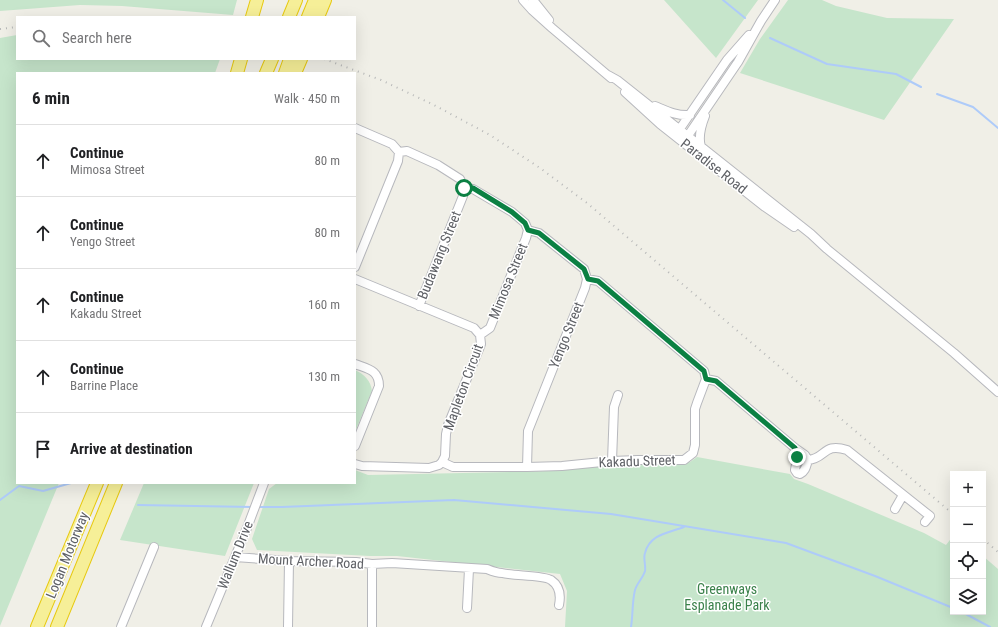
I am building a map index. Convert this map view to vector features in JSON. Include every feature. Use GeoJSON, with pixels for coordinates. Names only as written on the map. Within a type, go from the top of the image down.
{"type":"FeatureCollection","features":[{"type":"Feature","properties":{"kind":"highway"},"geometry":{"type":"LineString","coordinates":[[252,16],[257,0]]}},
{"type":"Feature","properties":{"kind":"highway"},"geometry":{"type":"LineString","coordinates":[[289,16],[296,0]]}},
{"type":"Feature","properties":{"kind":"highway"},"geometry":{"type":"LineString","coordinates":[[308,16],[315,0]]}},
{"type":"Feature","properties":{"kind":"highway"},"geometry":{"type":"LineString","coordinates":[[318,16],[325,0]]}},
{"type":"Feature","properties":{"kind":"highway"},"geometry":{"type":"LineString","coordinates":[[237,72],[241,60]]}},
{"type":"Feature","properties":{"kind":"highway"},"geometry":{"type":"LineString","coordinates":[[266,72],[272,60]]}},
{"type":"Feature","properties":{"kind":"highway"},"geometry":{"type":"LineString","coordinates":[[285,72],[290,60]]}},
{"type":"Feature","properties":{"kind":"highway"},"geometry":{"type":"LineString","coordinates":[[294,72],[300,60]]}},
{"type":"Feature","properties":{"kind":"highway","name":"Logan Motorway"},"geometry":{"type":"LineString","coordinates":[[38,627],[97,484]]}},
{"type":"Feature","properties":{"kind":"highway","name":"Logan Motorway"},"geometry":{"type":"LineString","coordinates":[[57,627],[116,484]]}},
{"type":"Feature","properties":{"kind":"street","name":"Paradise Road"},"geometry":{"type":"LineString","coordinates":[[523,0],[568,42],[608,75],[649,114],[685,139],[765,207],[826,248]]}},
{"type":"Feature","properties":{"kind":"street","name":"Paradise Road"},"geometry":{"type":"LineString","coordinates":[[533,0],[568,42]]}},
{"type":"Feature","properties":{"kind":"street"},"geometry":{"type":"LineString","coordinates":[[685,139],[738,62],[775,0]]}},
{"type":"Feature","properties":{"kind":"street"},"geometry":{"type":"LineString","coordinates":[[677,133],[727,60],[762,21]]}},
{"type":"Feature","properties":{"kind":"street","name":"Paradise Road"},"geometry":{"type":"LineString","coordinates":[[608,75],[617,80],[645,102],[677,133]]}},
{"type":"Feature","properties":{"kind":"street"},"geometry":{"type":"LineString","coordinates":[[645,102],[681,116],[690,115]]}},
{"type":"Feature","properties":{"kind":"street"},"geometry":{"type":"LineString","coordinates":[[701,147],[699,138],[708,106]]}},
{"type":"Feature","properties":{"kind":"street"},"geometry":{"type":"LineString","coordinates":[[356,128],[392,144],[398,152],[398,161],[356,265]]}},
{"type":"Feature","properties":{"kind":"street","name":"Paradise Road"},"geometry":{"type":"LineString","coordinates":[[685,139],[701,147],[811,234],[954,353],[998,392]]}},
{"type":"Feature","properties":{"kind":"street"},"geometry":{"type":"LineString","coordinates":[[398,152],[407,151],[438,165],[460,180],[464,188]]}},
{"type":"Feature","properties":{"kind":"street","name":"Mimosa Street"},"geometry":{"type":"LineString","coordinates":[[464,188],[473,188],[512,212],[525,223],[528,230],[490,328],[480,335]]}},
{"type":"Feature","properties":{"kind":"street","name":"Budawang Street"},"geometry":{"type":"LineString","coordinates":[[419,306],[463,196],[464,188]]}},
{"type":"Feature","properties":{"kind":"street"},"geometry":{"type":"LineString","coordinates":[[528,230],[539,233],[584,269],[588,279],[598,281],[704,371],[706,379],[716,381],[805,455],[808,460],[806,468],[800,474],[795,470],[797,457],[795,448]]}},
{"type":"Feature","properties":{"kind":"street","name":"Yengo Street"},"geometry":{"type":"LineString","coordinates":[[527,467],[528,431],[588,279]]}},
{"type":"Feature","properties":{"kind":"street","name":"Mapleton Circuit"},"geometry":{"type":"LineString","coordinates":[[356,280],[474,328],[480,335],[481,344],[447,430],[445,456],[442,462]]}},
{"type":"Feature","properties":{"kind":"street"},"geometry":{"type":"LineString","coordinates":[[356,364],[376,373],[379,379],[379,386],[356,444]]}},
{"type":"Feature","properties":{"kind":"street","name":"Kakadu Street"},"geometry":{"type":"LineString","coordinates":[[442,462],[453,467],[527,467],[562,466],[612,461],[684,460],[693,453],[695,445],[695,409],[706,379]]}},
{"type":"Feature","properties":{"kind":"street"},"geometry":{"type":"LineString","coordinates":[[612,461],[614,407],[618,395]]}},
{"type":"Feature","properties":{"kind":"street"},"geometry":{"type":"LineString","coordinates":[[808,460],[814,460],[833,448],[847,450],[930,516],[925,522]]}},
{"type":"Feature","properties":{"kind":"street"},"geometry":{"type":"LineString","coordinates":[[356,464],[362,466],[429,468],[439,465],[442,462]]}},
{"type":"Feature","properties":{"kind":"street","name":"Wallum Drive"},"geometry":{"type":"LineString","coordinates":[[206,627],[264,484]]}},
{"type":"Feature","properties":{"kind":"street"},"geometry":{"type":"LineString","coordinates":[[895,509],[903,495]]}},
{"type":"Feature","properties":{"kind":"street"},"geometry":{"type":"LineString","coordinates":[[121,627],[154,547]]}},
{"type":"Feature","properties":{"kind":"street","name":"Mount Archer Road"},"geometry":{"type":"LineString","coordinates":[[235,557],[289,561],[356,562],[372,564],[372,627]]}},
{"type":"Feature","properties":{"kind":"street"},"geometry":{"type":"LineString","coordinates":[[288,627],[289,561]]}},
{"type":"Feature","properties":{"kind":"street"},"geometry":{"type":"LineString","coordinates":[[372,564],[392,563],[487,569],[502,574],[545,578],[552,580],[559,589],[561,597],[560,605]]}},
{"type":"Feature","properties":{"kind":"street"},"geometry":{"type":"LineString","coordinates":[[467,608],[469,569]]}},
{"type":"Feature","properties":{"kind":"green space"},"geometry":{"type":"Polygon","coordinates":[[[0,0],[237,0],[233,15],[122,6],[80,5],[0,11],[0,0]]]}},
{"type":"Feature","properties":{"kind":"green space"},"geometry":{"type":"Polygon","coordinates":[[[664,0],[758,0],[716,58],[664,0]]]}},
{"type":"Feature","properties":{"kind":"green space"},"geometry":{"type":"Polygon","coordinates":[[[788,0],[822,0],[836,6],[887,18],[954,19],[884,120],[740,73],[760,39],[788,0]]]}},
{"type":"Feature","properties":{"kind":"green space"},"geometry":{"type":"Polygon","coordinates":[[[16,35],[16,60],[220,60],[215,72],[16,72],[16,484],[59,484],[0,626],[0,38],[16,35]]]}},
{"type":"Feature","properties":{"kind":"green space"},"geometry":{"type":"Polygon","coordinates":[[[356,371],[366,378],[372,391],[356,430],[356,371]]]}},
{"type":"Feature","properties":{"kind":"green space","name":"Greenways Esplanade Park"},"geometry":{"type":"Polygon","coordinates":[[[697,457],[790,474],[794,479],[924,533],[946,545],[950,540],[950,615],[986,615],[986,559],[998,569],[998,627],[565,627],[567,591],[560,574],[397,556],[257,550],[252,539],[269,489],[276,484],[356,484],[356,470],[368,475],[551,471],[626,464],[676,465],[690,462],[697,457]]]}},
{"type":"Feature","properties":{"kind":"green space"},"geometry":{"type":"Polygon","coordinates":[[[144,484],[254,484],[225,556],[120,540],[144,484]]]}},
{"type":"Feature","properties":{"kind":"waterway"},"geometry":{"type":"LineString","coordinates":[[723,0],[745,18]]}},
{"type":"Feature","properties":{"kind":"waterway"},"geometry":{"type":"LineString","coordinates":[[770,38],[827,64],[896,74],[921,87]]}},
{"type":"Feature","properties":{"kind":"waterway"},"geometry":{"type":"LineString","coordinates":[[937,94],[973,107],[998,128]]}},
{"type":"Feature","properties":{"kind":"waterway"},"geometry":{"type":"LineString","coordinates":[[0,500],[19,486],[43,491],[68,484]]}},
{"type":"Feature","properties":{"kind":"waterway"},"geometry":{"type":"LineString","coordinates":[[257,507],[454,500],[611,514],[786,543],[875,576],[950,607]]}},
{"type":"Feature","properties":{"kind":"waterway"},"geometry":{"type":"LineString","coordinates":[[138,505],[253,507]]}},
{"type":"Feature","properties":{"kind":"waterway"},"geometry":{"type":"LineString","coordinates":[[631,627],[634,595],[636,587],[645,571],[644,555],[647,547],[660,535],[684,527]]}},
{"type":"Feature","properties":{"kind":"waterway"},"geometry":{"type":"LineString","coordinates":[[968,615],[990,627]]}},
{"type":"Feature","properties":{"kind":"railway"},"geometry":{"type":"LineString","coordinates":[[0,29],[16,27]]}},
{"type":"Feature","properties":{"kind":"railway"},"geometry":{"type":"LineString","coordinates":[[327,60],[381,80],[434,105],[490,135],[540,168],[587,203],[950,511]]}},
{"type":"Feature","properties":{"kind":"railway"},"geometry":{"type":"LineString","coordinates":[[986,542],[998,552]]}},
{"type":"Feature","properties":{"kind":"route"},"geometry":{"type":"LineString","coordinates":[[464,188],[473,188],[512,212],[525,223],[528,230],[539,233],[584,269],[588,279],[598,281],[704,371],[706,379],[716,381],[795,448],[797,457]]}}]}
